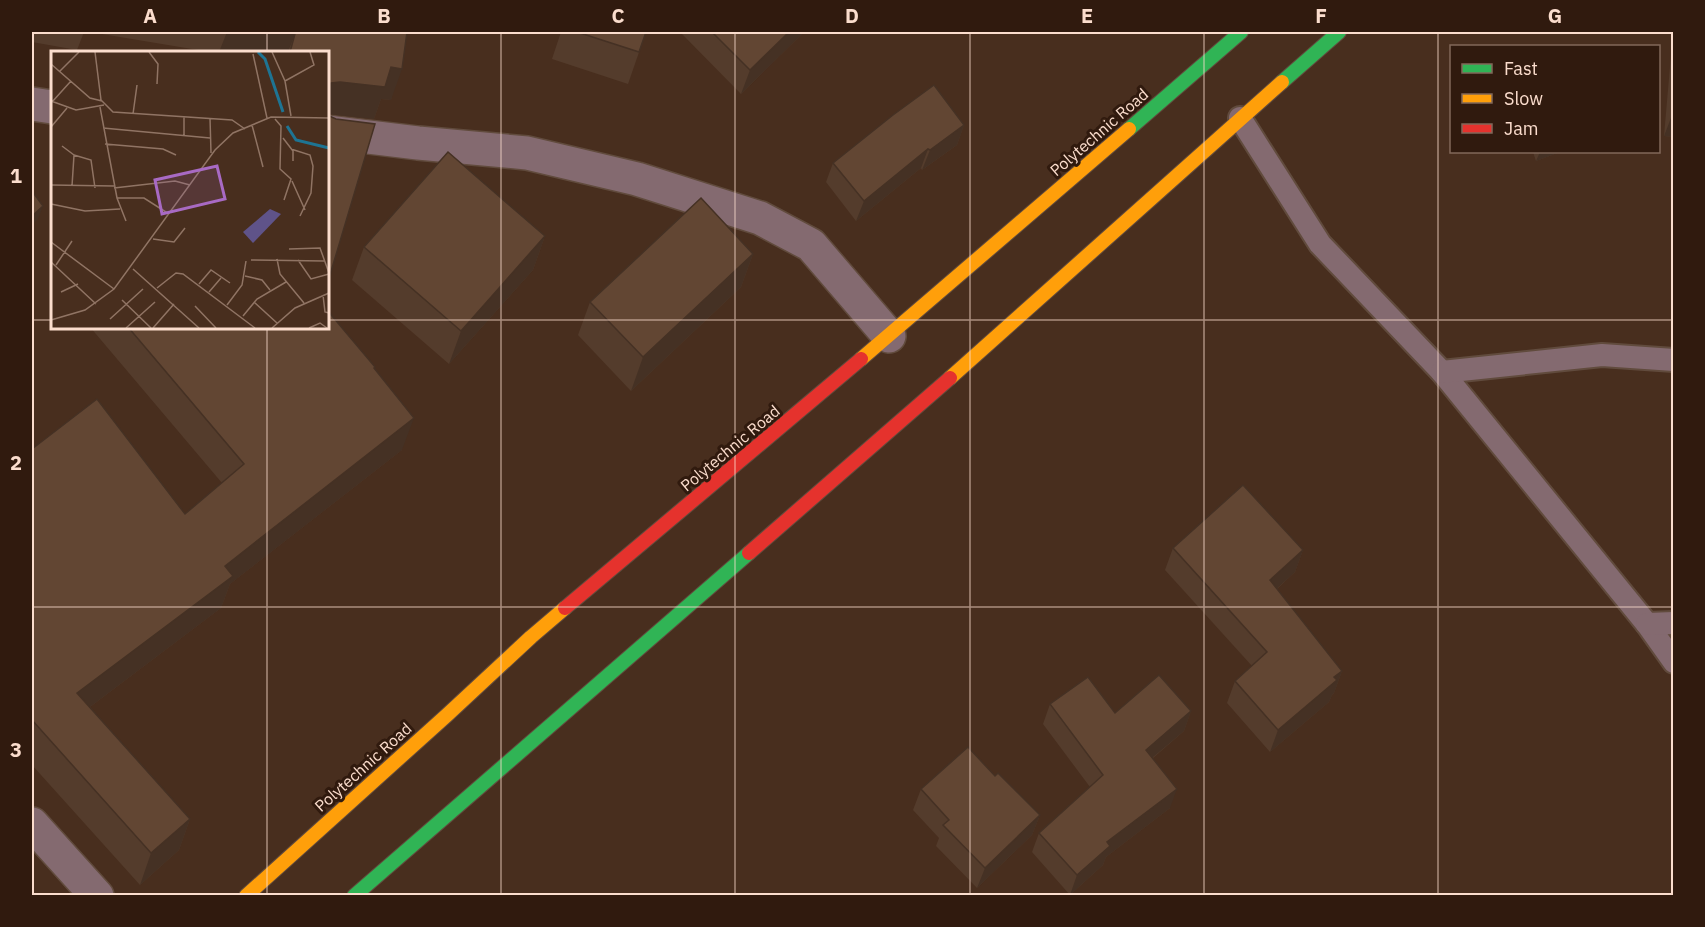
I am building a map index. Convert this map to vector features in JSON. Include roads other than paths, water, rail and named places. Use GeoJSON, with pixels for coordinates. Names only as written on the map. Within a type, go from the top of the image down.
{"type":"FeatureCollection","features":[{"type":"Feature","properties":{"kind":"main road","name":"Polytechnic Road"},"geometry":{"type":"LineString","coordinates":[[246,896],[531,637],[889,336],[1241,32]]}},
{"type":"Feature","properties":{"kind":"main road"},"geometry":{"type":"LineString","coordinates":[[354,896],[938,389],[1339,32]]}},
{"type":"Feature","properties":{"kind":"street"},"geometry":{"type":"LineString","coordinates":[[32,104],[51,107]]}},
{"type":"Feature","properties":{"kind":"street"},"geometry":{"type":"LineString","coordinates":[[328,132],[527,153],[637,179],[760,218],[811,245],[889,336]]}},
{"type":"Feature","properties":{"kind":"street"},"geometry":{"type":"LineString","coordinates":[[32,824],[96,896]]}},
{"type":"Feature","properties":{"kind":"lane"},"geometry":{"type":"LineString","coordinates":[[1240,118],[1320,244],[1442,372],[1647,624],[1674,662]]}},
{"type":"Feature","properties":{"kind":"lane"},"geometry":{"type":"LineString","coordinates":[[1442,372],[1602,355],[1674,360]]}},
{"type":"Feature","properties":{"kind":"lane"},"geometry":{"type":"LineString","coordinates":[[1647,624],[1674,623]]}}]}
